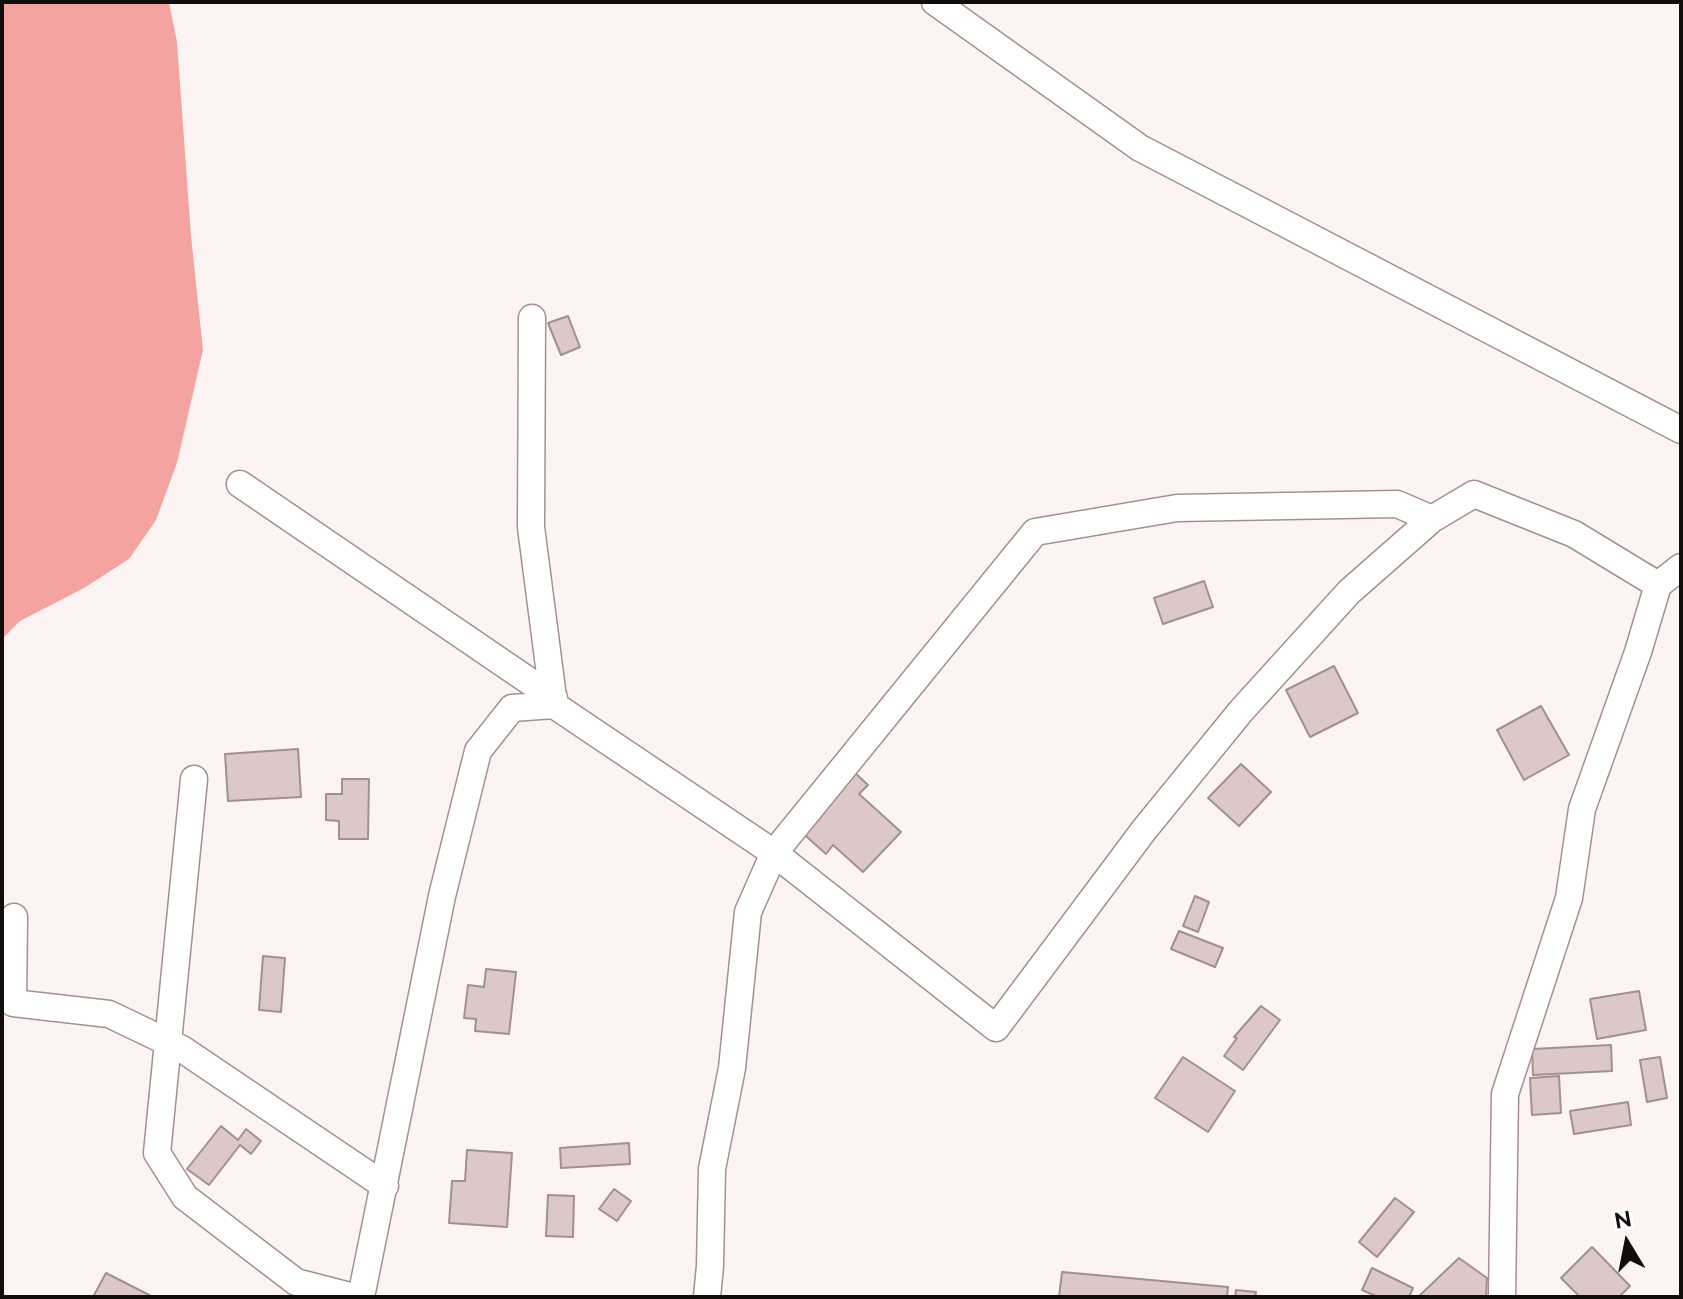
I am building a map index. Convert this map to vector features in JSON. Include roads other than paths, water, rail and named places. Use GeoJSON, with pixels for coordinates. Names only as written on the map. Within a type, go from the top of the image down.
{"type":"FeatureCollection","features":[{"type":"Feature","properties":{"kind":"street"},"geometry":{"type":"LineString","coordinates":[[935,2],[1140,148],[1681,430]]}},
{"type":"Feature","properties":{"kind":"street"},"geometry":{"type":"LineString","coordinates":[[532,318],[531,527],[554,702]]}},
{"type":"Feature","properties":{"kind":"street"},"geometry":{"type":"LineString","coordinates":[[240,484],[774,853],[996,1028],[1144,830],[1241,711],[1349,592],[1432,519],[1474,494],[1574,534],[1658,585]]}},
{"type":"Feature","properties":{"kind":"street"},"geometry":{"type":"LineString","coordinates":[[707,1297],[712,1169],[732,1068],[748,912],[774,853],[1035,532],[1177,508],[1397,504],[1432,519]]}},
{"type":"Feature","properties":{"kind":"street"},"geometry":{"type":"LineString","coordinates":[[1502,1297],[1505,1094],[1569,898],[1582,809],[1638,652],[1658,585],[1681,567]]}},
{"type":"Feature","properties":{"kind":"street"},"geometry":{"type":"LineString","coordinates":[[361,1297],[442,896],[478,751],[512,708],[554,702]]}},
{"type":"Feature","properties":{"kind":"street"},"geometry":{"type":"LineString","coordinates":[[194,779],[157,1153],[185,1197],[296,1282],[354,1297]]}},
{"type":"Feature","properties":{"kind":"street"},"geometry":{"type":"LineString","coordinates":[[14,917],[13,1003],[109,1014],[168,1043],[288,1119],[385,1186]]}}]}
